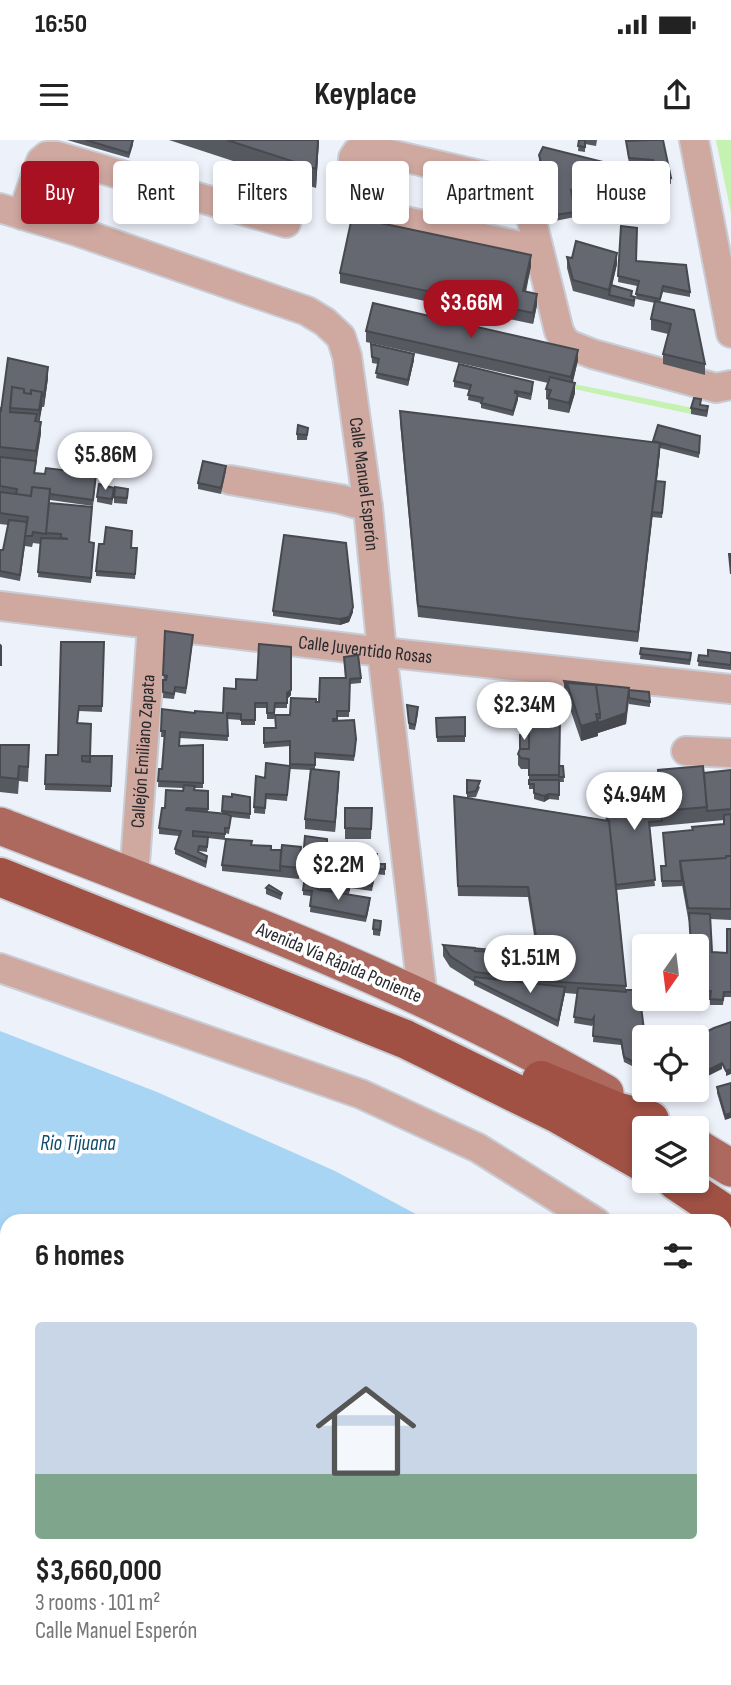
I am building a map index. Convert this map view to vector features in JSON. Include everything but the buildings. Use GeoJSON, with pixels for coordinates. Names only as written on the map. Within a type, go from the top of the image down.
{"type":"FeatureCollection","features":[{"type":"Feature","properties":{"kind":"highway"},"geometry":{"type":"LineString","coordinates":[[0,877],[405,1039],[558,1114],[632,1156]]}},
{"type":"Feature","properties":{"kind":"highway"},"geometry":{"type":"LineString","coordinates":[[178,947],[274,969],[586,1100],[634,1116]]}},
{"type":"Feature","properties":{"kind":"highway"},"geometry":{"type":"LineString","coordinates":[[694,1193],[725,1214]]}},
{"type":"Feature","properties":{"kind":"main road","name":"Avenida Vía Rápida Poniente"},"geometry":{"type":"LineString","coordinates":[[0,826],[134,877],[423,999],[546,1059],[644,1116]]}},
{"type":"Feature","properties":{"kind":"main road"},"geometry":{"type":"LineString","coordinates":[[709,1155],[731,1168]]}},
{"type":"Feature","properties":{"kind":"street"},"geometry":{"type":"LineString","coordinates":[[694,140],[731,333]]}},
{"type":"Feature","properties":{"kind":"street"},"geometry":{"type":"LineString","coordinates":[[539,250],[363,212],[356,208],[355,201],[354,158],[357,152],[368,149],[515,183],[524,193],[539,250],[559,331],[570,345],[593,354],[716,388],[731,385]]}},
{"type":"Feature","properties":{"kind":"street"},"geometry":{"type":"LineString","coordinates":[[11,211],[41,161],[47,156],[57,156],[213,202]]}},
{"type":"Feature","properties":{"kind":"street","name":"Calle Manuel Esperón"},"geometry":{"type":"LineString","coordinates":[[11,211],[307,310],[341,337],[347,356],[368,507],[382,652],[423,999]]}},
{"type":"Feature","properties":{"kind":"street"},"geometry":{"type":"LineString","coordinates":[[230,480],[340,499],[368,507]]}},
{"type":"Feature","properties":{"kind":"street","name":"Calle Juventido Rosas"},"geometry":{"type":"LineString","coordinates":[[0,606],[152,626],[731,689]]}},
{"type":"Feature","properties":{"kind":"street","name":"Callejón Emiliano Zapata"},"geometry":{"type":"LineString","coordinates":[[134,877],[152,626]]}},
{"type":"Feature","properties":{"kind":"street"},"geometry":{"type":"LineString","coordinates":[[686,751],[731,753]]}},
{"type":"Feature","properties":{"kind":"street"},"geometry":{"type":"LineString","coordinates":[[0,968],[361,1094],[478,1148],[583,1214]]}},
{"type":"Feature","properties":{"kind":"green space"},"geometry":{"type":"Polygon","coordinates":[[[716,140],[731,140],[731,213],[716,140]]]}},
{"type":"Feature","properties":{"kind":"green space"},"geometry":{"type":"Polygon","coordinates":[[[574,384],[693,408],[691,414],[574,389],[574,384]]]}},
{"type":"Feature","properties":{"kind":"water","name":"Rio Tijuana"},"geometry":{"type":"Polygon","coordinates":[[[0,1031],[157,1092],[335,1171],[416,1214],[0,1214],[0,1031]]]}}]}
